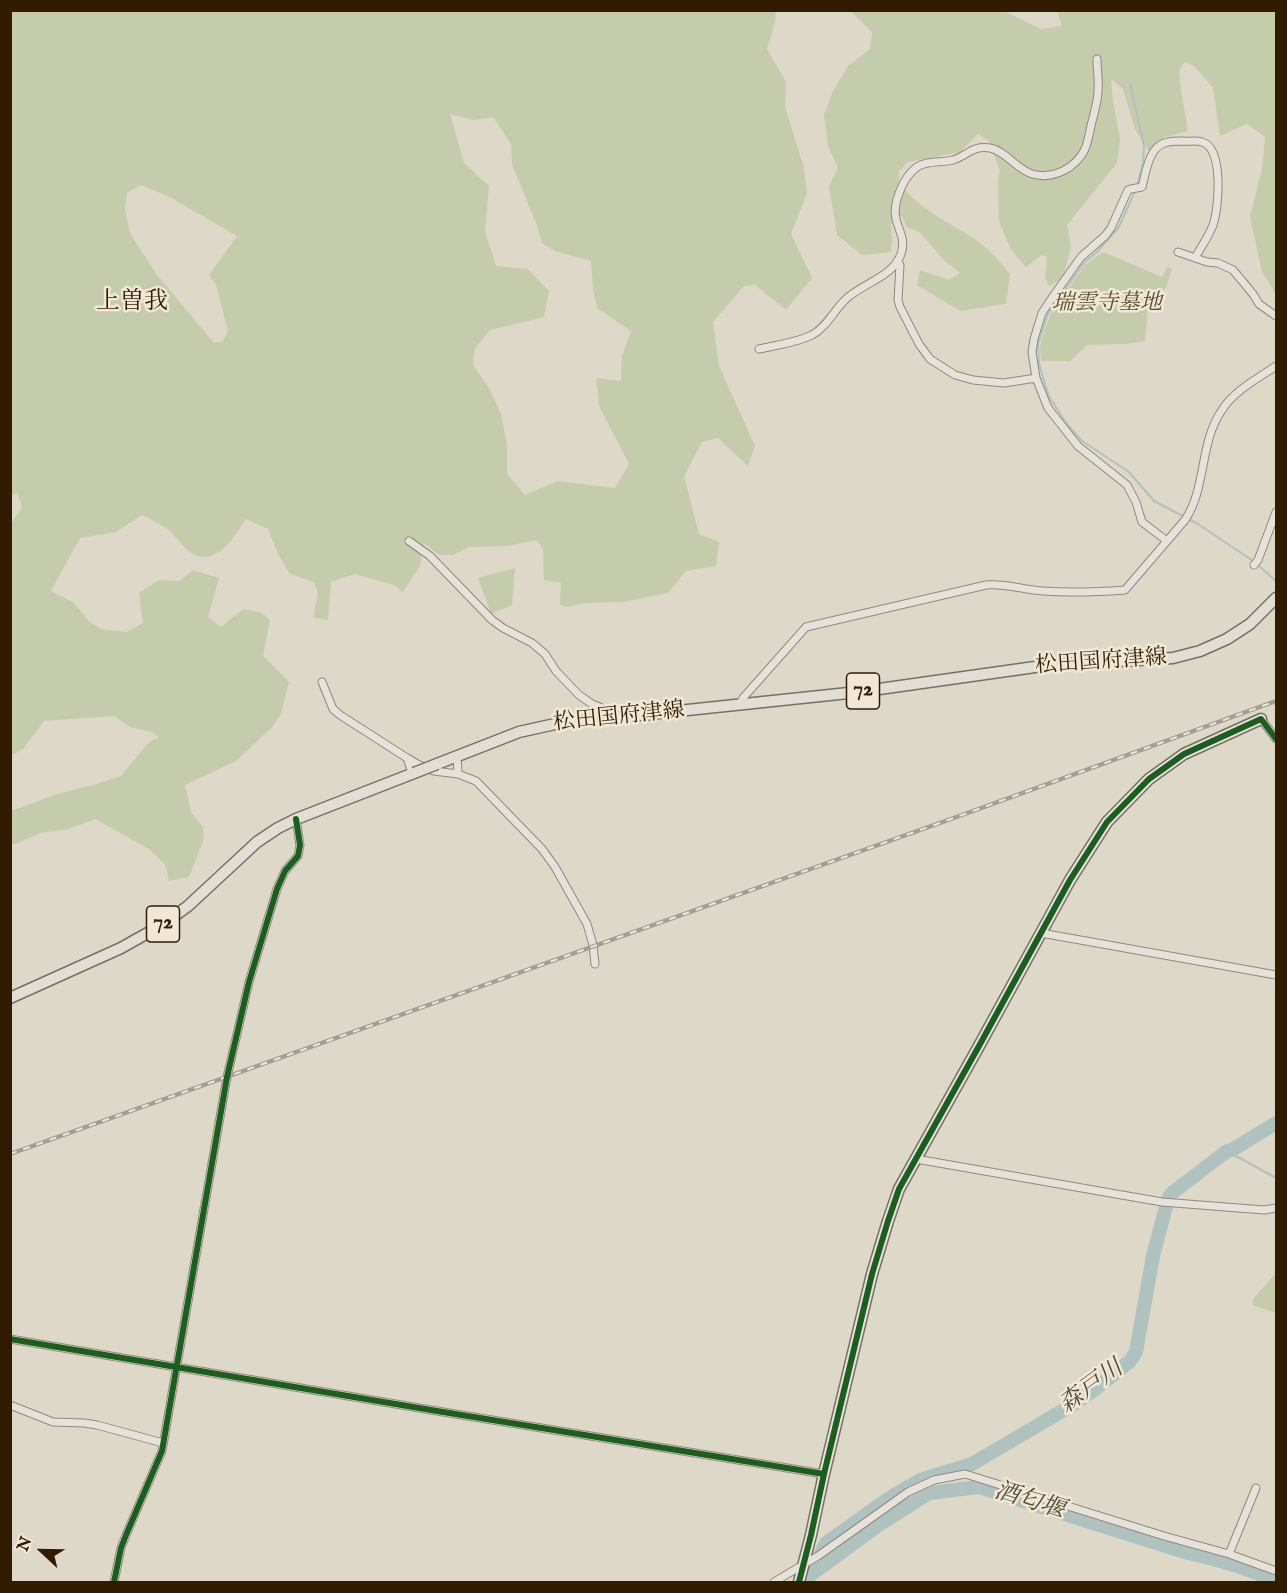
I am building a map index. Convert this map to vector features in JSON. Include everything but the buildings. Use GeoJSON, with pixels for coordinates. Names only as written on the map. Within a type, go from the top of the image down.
{"type":"FeatureCollection","features":[{"type":"Feature","properties":{"kind":"main road","name":"松田国府津線"},"geometry":{"type":"LineString","coordinates":[[10,998],[121,948],[162,925],[188,906],[257,842],[278,828],[519,732],[555,724],[858,692],[1049,665],[1173,658],[1200,651],[1227,639],[1250,624],[1276,598]]}},
{"type":"Feature","properties":{"kind":"street"},"geometry":{"type":"LineString","coordinates":[[759,349],[812,335],[821,329],[846,299],[894,268],[903,244],[902,233],[895,218],[896,207],[903,182],[919,165],[954,160],[983,147],[1000,152],[1020,169],[1035,175],[1058,174],[1072,165],[1085,148],[1097,99],[1097,59]]}},
{"type":"Feature","properties":{"kind":"street"},"geometry":{"type":"LineString","coordinates":[[1167,541],[1142,522],[1133,494],[1127,485],[1078,446],[1048,408],[1036,378],[1032,352],[1042,314],[1054,295],[1081,258],[1111,228],[1128,190],[1142,187],[1154,151],[1169,141],[1202,142],[1211,149],[1218,170],[1219,185],[1215,218],[1195,258]]}},
{"type":"Feature","properties":{"kind":"street"},"geometry":{"type":"LineString","coordinates":[[1178,252],[1207,262],[1218,263],[1233,270],[1259,303],[1276,316]]}},
{"type":"Feature","properties":{"kind":"street"},"geometry":{"type":"LineString","coordinates":[[897,261],[900,265],[898,292],[900,307],[919,344],[930,359],[955,375],[973,380],[1004,383],[1036,378]]}},
{"type":"Feature","properties":{"kind":"street"},"geometry":{"type":"LineString","coordinates":[[739,705],[806,627],[986,585],[997,584],[1042,591],[1125,590],[1190,513],[1201,479],[1213,425],[1222,409],[1248,383],[1276,366]]}},
{"type":"Feature","properties":{"kind":"street"},"geometry":{"type":"LineString","coordinates":[[1256,563],[1276,512]]}},
{"type":"Feature","properties":{"kind":"street"},"geometry":{"type":"LineString","coordinates":[[409,541],[430,556],[492,620],[532,643],[579,694],[592,704],[609,711],[613,718]]}},
{"type":"Feature","properties":{"kind":"street"},"geometry":{"type":"LineString","coordinates":[[322,682],[333,709],[340,716],[419,765],[434,771],[458,774],[476,781],[542,849],[555,867],[587,924],[595,964]]}},
{"type":"Feature","properties":{"kind":"street"},"geometry":{"type":"LineString","coordinates":[[799,1582],[872,1274],[899,1189],[1070,880],[1107,822],[1149,779],[1184,754],[1261,719],[1276,739]]}},
{"type":"Feature","properties":{"kind":"street"},"geometry":{"type":"LineString","coordinates":[[457,755],[458,774]]}},
{"type":"Feature","properties":{"kind":"street"},"geometry":{"type":"LineString","coordinates":[[407,758],[413,773]]}},
{"type":"Feature","properties":{"kind":"street"},"geometry":{"type":"LineString","coordinates":[[114,1582],[121,1548],[164,1443],[226,1077],[249,982],[277,889],[285,871],[298,856],[300,845],[296,819]]}},
{"type":"Feature","properties":{"kind":"street"},"geometry":{"type":"LineString","coordinates":[[1041,933],[1276,975]]}},
{"type":"Feature","properties":{"kind":"street"},"geometry":{"type":"LineString","coordinates":[[916,1159],[1166,1203],[1263,1210],[1276,1208]]}},
{"type":"Feature","properties":{"kind":"street"},"geometry":{"type":"LineString","coordinates":[[10,1339],[824,1474]]}},
{"type":"Feature","properties":{"kind":"street"},"geometry":{"type":"LineString","coordinates":[[10,1405],[54,1422],[105,1426],[164,1443]]}},
{"type":"Feature","properties":{"kind":"street"},"geometry":{"type":"LineString","coordinates":[[774,1582],[818,1556],[908,1492],[934,1480],[965,1474],[1229,1554],[1276,1571]]}},
{"type":"Feature","properties":{"kind":"street"},"geometry":{"type":"LineString","coordinates":[[1229,1554],[1256,1488]]}},
{"type":"Feature","properties":{"kind":"green space"},"geometry":{"type":"Polygon","coordinates":[[[11,11],[776,11],[767,49],[786,82],[785,107],[804,168],[807,193],[791,234],[812,278],[786,310],[755,285],[744,286],[713,322],[719,366],[755,446],[748,466],[718,438],[702,442],[684,476],[699,534],[719,542],[716,566],[686,571],[668,593],[622,602],[586,603],[566,607],[560,605],[561,583],[544,580],[543,548],[536,540],[508,546],[469,547],[453,555],[439,555],[424,543],[420,566],[403,592],[394,585],[354,574],[331,582],[328,620],[313,618],[318,593],[314,582],[290,574],[279,556],[268,529],[246,519],[228,544],[213,555],[205,557],[186,549],[166,528],[142,515],[116,532],[80,538],[51,591],[73,602],[89,621],[101,629],[127,632],[143,623],[139,593],[159,580],[180,581],[193,570],[219,578],[208,617],[221,627],[243,609],[262,613],[270,620],[263,656],[289,682],[281,714],[272,727],[236,761],[185,785],[191,812],[203,827],[204,838],[189,877],[169,881],[165,864],[149,849],[95,819],[69,829],[40,833],[11,844],[10,808],[14,810],[57,794],[121,776],[148,743],[159,737],[152,732],[130,727],[114,716],[44,721],[24,748],[11,756],[10,525],[22,507],[17,493],[10,496],[11,11]],[[450,114],[464,163],[489,186],[485,231],[496,266],[528,269],[549,291],[544,317],[490,330],[475,348],[473,365],[489,388],[501,414],[507,445],[507,474],[525,495],[558,481],[615,488],[629,464],[599,406],[596,378],[621,381],[622,356],[631,331],[597,308],[591,261],[555,251],[542,243],[512,164],[511,144],[493,117],[473,120],[450,114]],[[141,185],[127,193],[125,209],[130,233],[157,275],[214,343],[223,341],[228,331],[216,285],[209,275],[237,236],[168,196],[141,185]]]}},
{"type":"Feature","properties":{"kind":"green space"},"geometry":{"type":"Polygon","coordinates":[[[850,11],[1004,11],[1041,29],[1062,26],[1057,11],[1276,11],[1276,294],[1262,272],[1250,217],[1262,169],[1265,137],[1247,124],[1220,136],[1213,88],[1194,66],[1185,62],[1179,70],[1188,131],[1165,137],[1149,151],[1135,129],[1123,89],[1111,79],[1120,139],[1117,163],[1067,225],[1071,247],[1063,278],[1050,286],[1045,278],[1047,257],[1042,255],[1026,267],[1011,250],[999,222],[998,180],[1000,170],[988,140],[978,134],[960,152],[908,162],[899,171],[899,179],[917,202],[988,249],[1010,274],[1006,304],[960,311],[917,285],[920,270],[949,280],[960,273],[945,261],[919,232],[907,227],[902,216],[891,224],[891,252],[862,255],[837,235],[829,186],[838,168],[828,146],[824,115],[833,91],[848,66],[870,49],[872,32],[850,11]]]}},
{"type":"Feature","properties":{"kind":"green space","name":"瑞雲寺墓地"},"geometry":{"type":"Polygon","coordinates":[[[1103,252],[1162,277],[1167,267],[1172,268],[1166,288],[1148,306],[1145,341],[1087,345],[1070,361],[1041,361],[1040,345],[1050,315],[1085,265],[1103,252]]]}},
{"type":"Feature","properties":{"kind":"green space"},"geometry":{"type":"Polygon","coordinates":[[[515,568],[512,605],[491,614],[478,578],[515,568]]]}},
{"type":"Feature","properties":{"kind":"green space"},"geometry":{"type":"Polygon","coordinates":[[[1276,1273],[1276,1313],[1252,1305],[1254,1298],[1276,1273]]]}},
{"type":"Feature","properties":{"kind":"waterway"},"geometry":{"type":"LineString","coordinates":[[1130,83],[1144,146],[1143,163],[1137,186]]}},
{"type":"Feature","properties":{"kind":"waterway"},"geometry":{"type":"LineString","coordinates":[[1135,191],[1119,227],[1084,263],[1048,314],[1038,344],[1043,378],[1049,396],[1066,423],[1082,441],[1129,472],[1154,501],[1198,524],[1253,561]]}},
{"type":"Feature","properties":{"kind":"waterway"},"geometry":{"type":"LineString","coordinates":[[1258,565],[1276,581]]}},
{"type":"Feature","properties":{"kind":"waterway","name":"森戸川"},"geometry":{"type":"LineString","coordinates":[[810,1576],[826,1543],[891,1497],[920,1480],[972,1464],[1074,1404],[1130,1361],[1136,1352],[1153,1256],[1168,1199],[1172,1193],[1227,1151],[1276,1123]]}},
{"type":"Feature","properties":{"kind":"waterway"},"geometry":{"type":"LineString","coordinates":[[1227,1151],[1276,1178]]}},
{"type":"Feature","properties":{"kind":"waterway","name":"酒匂堰"},"geometry":{"type":"LineString","coordinates":[[813,1573],[877,1526],[929,1493],[979,1487],[1188,1553],[1238,1566],[1276,1582]]}},
{"type":"Feature","properties":{"kind":"railway"},"geometry":{"type":"LineString","coordinates":[[10,1154],[1276,701]]}},
{"type":"Feature","properties":{"kind":"cycle path"},"geometry":{"type":"LineString","coordinates":[[799,1582],[872,1274],[899,1189],[1070,880],[1107,822],[1149,779],[1184,754],[1261,719],[1276,739]]}},
{"type":"Feature","properties":{"kind":"cycle path"},"geometry":{"type":"LineString","coordinates":[[114,1582],[121,1548],[162,1451],[227,1077],[249,982],[277,889],[285,871],[298,856],[300,845],[296,819]]}},
{"type":"Feature","properties":{"kind":"cycle path"},"geometry":{"type":"LineString","coordinates":[[10,1339],[824,1474]]}},
{"type":"Feature","properties":{"kind":"district","name":"上曽我"},"geometry":{"type":"Point","coordinates":[132,303]}}]}
